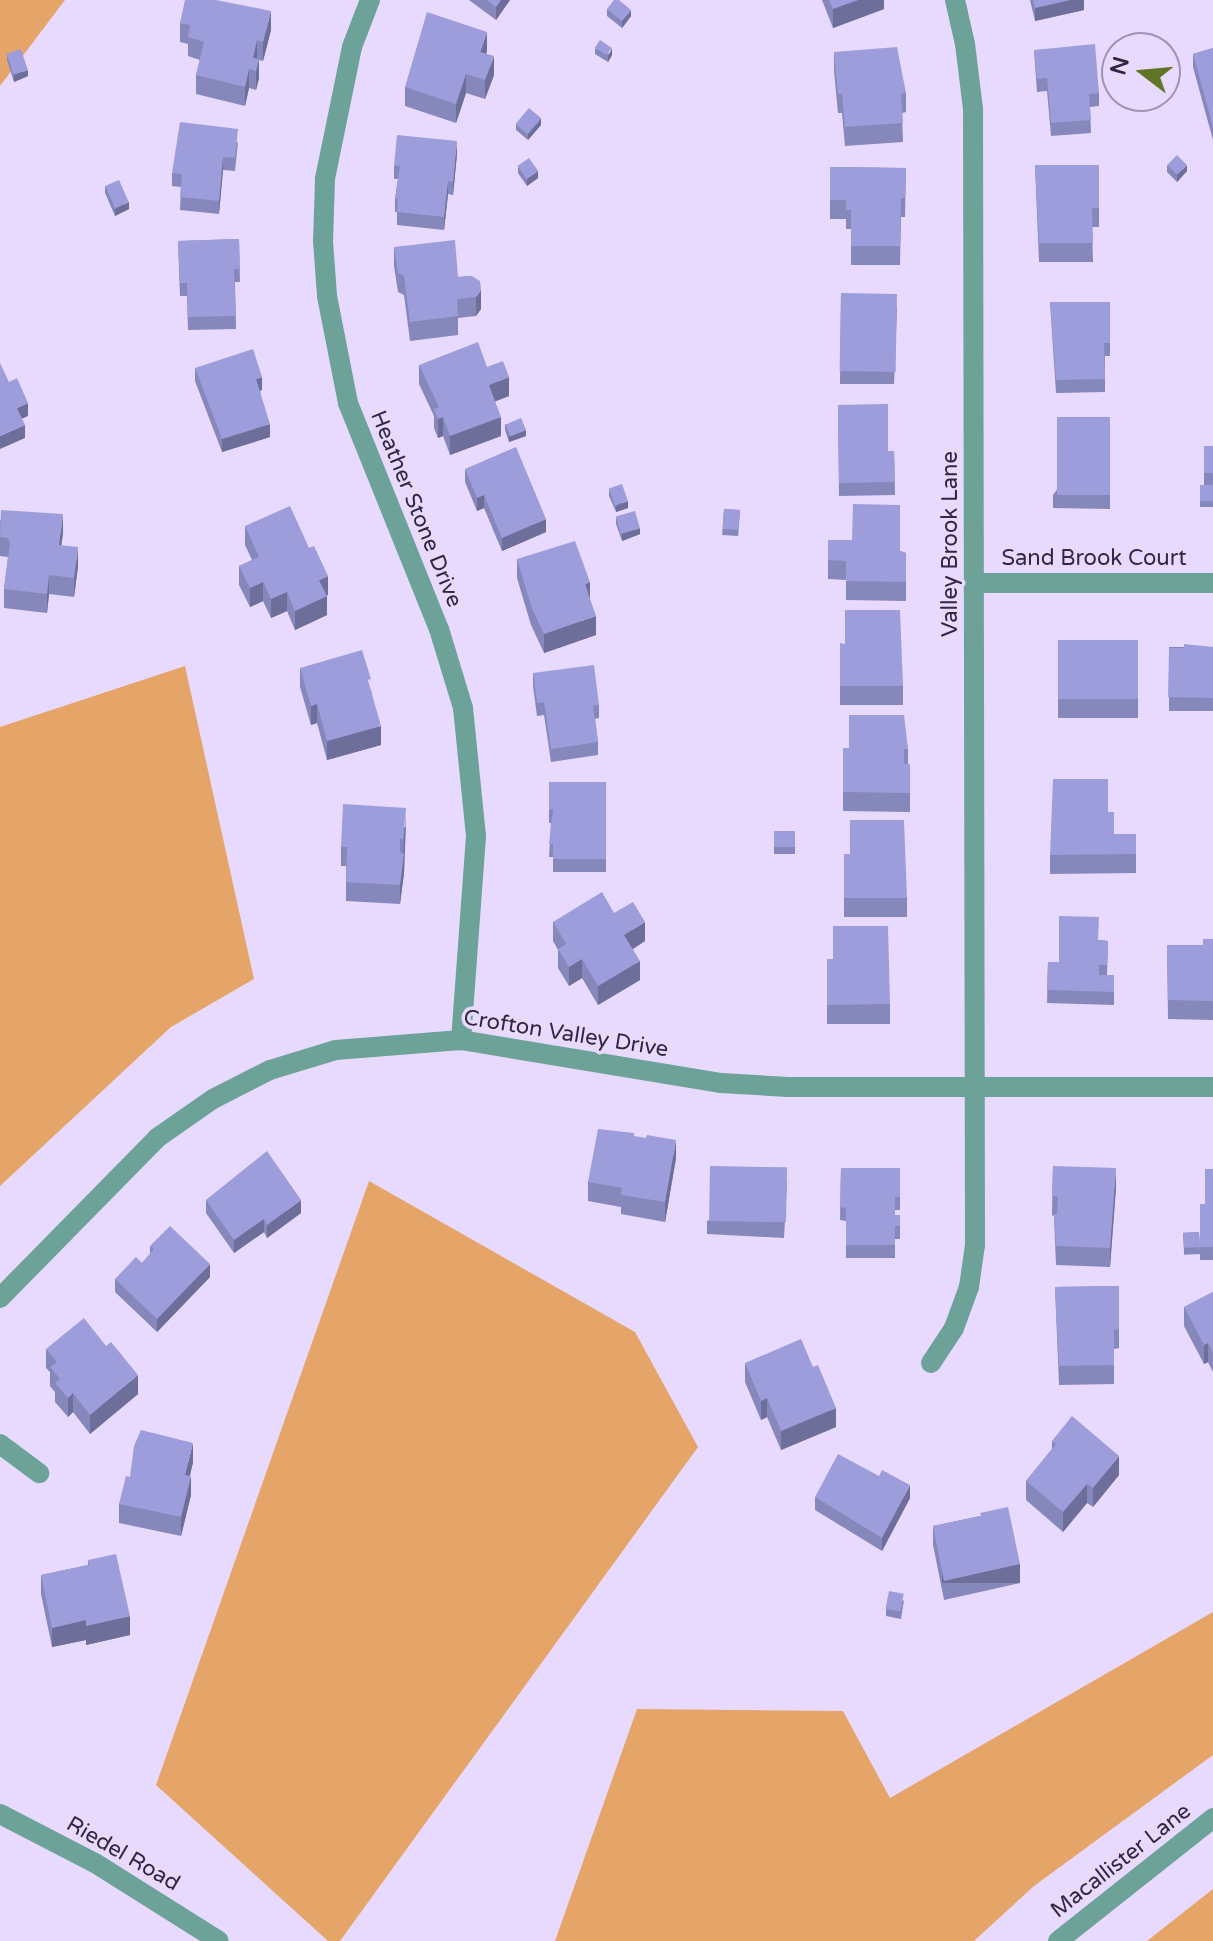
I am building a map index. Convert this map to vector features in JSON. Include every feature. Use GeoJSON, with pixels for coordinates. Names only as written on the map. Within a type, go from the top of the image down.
{"type":"FeatureCollection","features":[{"type":"Feature","properties":{"kind":"street","name":"Heather Stone Drive"},"geometry":{"type":"LineString","coordinates":[[370,0],[348,60],[325,179],[323,241],[327,296],[348,403],[439,629],[463,708],[476,836],[461,1040]]}},
{"type":"Feature","properties":{"kind":"street","name":"Valley Brook Lane"},"geometry":{"type":"LineString","coordinates":[[931,1363],[954,1328],[969,1287],[975,1245],[973,109],[955,0]]}},
{"type":"Feature","properties":{"kind":"street","name":"Sand Brook Court"},"geometry":{"type":"LineString","coordinates":[[975,583],[1213,583]]}},
{"type":"Feature","properties":{"kind":"street","name":"Crofton Valley Drive"},"geometry":{"type":"LineString","coordinates":[[0,1298],[157,1138],[213,1099],[270,1070],[336,1050],[461,1040],[721,1083],[977,1088],[1213,1087]]}},
{"type":"Feature","properties":{"kind":"street"},"geometry":{"type":"LineString","coordinates":[[0,1444],[39,1473]]}},
{"type":"Feature","properties":{"kind":"street","name":"Riedel Road"},"geometry":{"type":"LineString","coordinates":[[0,1814],[95,1863],[219,1941]]}},
{"type":"Feature","properties":{"kind":"street","name":"Macallister Lane"},"geometry":{"type":"LineString","coordinates":[[1058,1941],[1213,1818]]}},
{"type":"Feature","properties":{"kind":"shaded area"},"geometry":{"type":"Polygon","coordinates":[[[0,0],[65,0],[0,86],[0,0]]]}},
{"type":"Feature","properties":{"kind":"shaded area"},"geometry":{"type":"Polygon","coordinates":[[[185,666],[254,979],[171,1027],[0,1186],[0,727],[185,666]]]}},
{"type":"Feature","properties":{"kind":"shaded area"},"geometry":{"type":"Polygon","coordinates":[[[369,1181],[635,1332],[698,1447],[340,1941],[328,1941],[156,1785],[369,1181]]]}},
{"type":"Feature","properties":{"kind":"shaded area"},"geometry":{"type":"Polygon","coordinates":[[[1213,1612],[1213,1755],[1034,1886],[974,1941],[555,1941],[637,1709],[843,1711],[890,1798],[1213,1612]]]}},
{"type":"Feature","properties":{"kind":"shaded area"},"geometry":{"type":"Polygon","coordinates":[[[1213,1889],[1213,1941],[1147,1941],[1213,1889]]]}},
{"type":"Feature","properties":{"kind":"building"},"geometry":{"type":"Polygon","coordinates":[[[185,0],[216,0],[271,11],[263,42],[257,40],[253,58],[259,59],[256,71],[249,69],[245,87],[196,75],[204,42],[188,37],[190,25],[180,23],[185,0]]]}},
{"type":"Feature","properties":{"kind":"building"},"geometry":{"type":"Polygon","coordinates":[[[487,0],[501,0],[496,7],[487,0]]]}},
{"type":"Feature","properties":{"kind":"building"},"geometry":{"type":"Polygon","coordinates":[[[614,0],[619,0],[631,10],[622,21],[607,9],[614,0]]]}},
{"type":"Feature","properties":{"kind":"building"},"geometry":{"type":"Polygon","coordinates":[[[829,0],[858,0],[833,9],[829,0]]]}},
{"type":"Feature","properties":{"kind":"building"},"geometry":{"type":"Polygon","coordinates":[[[1033,0],[1070,0],[1035,8],[1033,0]]]}},
{"type":"Feature","properties":{"kind":"building"},"geometry":{"type":"Polygon","coordinates":[[[427,12],[487,32],[480,52],[494,56],[485,80],[466,74],[456,104],[405,87],[427,12]]]}},
{"type":"Feature","properties":{"kind":"building"},"geometry":{"type":"Polygon","coordinates":[[[600,40],[612,48],[607,55],[595,47],[600,40]]]}},
{"type":"Feature","properties":{"kind":"building"},"geometry":{"type":"Polygon","coordinates":[[[1095,44],[1099,93],[1089,94],[1091,120],[1051,123],[1047,78],[1037,79],[1034,50],[1095,44]]]}},
{"type":"Feature","properties":{"kind":"building"},"geometry":{"type":"Polygon","coordinates":[[[897,47],[906,93],[901,94],[903,123],[845,127],[834,52],[897,47]]]}},
{"type":"Feature","properties":{"kind":"building"},"geometry":{"type":"Polygon","coordinates":[[[1213,48],[1213,127],[1193,54],[1213,48]]]}},
{"type":"Feature","properties":{"kind":"building"},"geometry":{"type":"Polygon","coordinates":[[[21,49],[28,70],[14,75],[7,54],[21,49]]]}},
{"type":"Feature","properties":{"kind":"building"},"geometry":{"type":"Polygon","coordinates":[[[529,108],[541,118],[528,134],[516,124],[529,108]]]}},
{"type":"Feature","properties":{"kind":"building"},"geometry":{"type":"Polygon","coordinates":[[[180,122],[238,129],[235,158],[223,157],[219,201],[180,197],[182,174],[172,173],[180,122]]]}},
{"type":"Feature","properties":{"kind":"building"},"geometry":{"type":"Polygon","coordinates":[[[397,135],[457,141],[453,182],[448,181],[444,217],[397,212],[398,199],[395,199],[400,166],[394,166],[397,135]]]}},
{"type":"Feature","properties":{"kind":"building"},"geometry":{"type":"Polygon","coordinates":[[[1177,155],[1187,165],[1177,175],[1167,165],[1177,155]]]}},
{"type":"Feature","properties":{"kind":"building"},"geometry":{"type":"Polygon","coordinates":[[[529,158],[538,171],[527,179],[518,166],[529,158]]]}},
{"type":"Feature","properties":{"kind":"building"},"geometry":{"type":"Polygon","coordinates":[[[1035,165],[1099,165],[1099,208],[1092,208],[1093,243],[1039,243],[1035,165]]]}},
{"type":"Feature","properties":{"kind":"building"},"geometry":{"type":"Polygon","coordinates":[[[830,167],[906,168],[905,198],[901,198],[900,246],[851,246],[851,210],[846,210],[846,200],[830,200],[830,167]]]}},
{"type":"Feature","properties":{"kind":"building"},"geometry":{"type":"Polygon","coordinates":[[[119,180],[129,202],[115,208],[105,186],[119,180]]]}},
{"type":"Feature","properties":{"kind":"building"},"geometry":{"type":"Polygon","coordinates":[[[239,239],[240,269],[234,269],[236,316],[188,317],[187,283],[180,283],[178,241],[239,239]]]}},
{"type":"Feature","properties":{"kind":"building"},"geometry":{"type":"Polygon","coordinates":[[[455,240],[458,277],[472,276],[480,281],[481,290],[476,297],[457,299],[458,316],[410,322],[404,276],[398,273],[394,247],[455,240]]]}},
{"type":"Feature","properties":{"kind":"building"},"geometry":{"type":"Polygon","coordinates":[[[841,293],[897,294],[896,372],[840,371],[841,293]]]}},
{"type":"Feature","properties":{"kind":"building"},"geometry":{"type":"Polygon","coordinates":[[[1050,302],[1110,302],[1110,343],[1104,343],[1105,379],[1056,380],[1050,302]]]}},
{"type":"Feature","properties":{"kind":"building"},"geometry":{"type":"Polygon","coordinates":[[[478,342],[487,367],[503,361],[509,377],[489,385],[501,417],[450,436],[443,417],[438,419],[434,409],[439,407],[419,365],[478,342]]]}},
{"type":"Feature","properties":{"kind":"building"},"geometry":{"type":"Polygon","coordinates":[[[253,349],[262,377],[256,379],[270,424],[222,439],[195,368],[253,349]]]}},
{"type":"Feature","properties":{"kind":"building"},"geometry":{"type":"Polygon","coordinates":[[[0,363],[9,382],[17,378],[28,403],[17,408],[25,425],[0,436],[0,363]]]}},
{"type":"Feature","properties":{"kind":"building"},"geometry":{"type":"Polygon","coordinates":[[[888,404],[888,451],[894,451],[895,482],[839,483],[838,405],[888,404]]]}},
{"type":"Feature","properties":{"kind":"building"},"geometry":{"type":"Polygon","coordinates":[[[1057,417],[1110,417],[1110,495],[1057,495],[1057,417]]]}},
{"type":"Feature","properties":{"kind":"building"},"geometry":{"type":"Polygon","coordinates":[[[521,418],[526,430],[510,437],[505,425],[521,418]]]}},
{"type":"Feature","properties":{"kind":"building"},"geometry":{"type":"Polygon","coordinates":[[[1204,446],[1213,446],[1213,473],[1204,473],[1204,446]]]}},
{"type":"Feature","properties":{"kind":"building"},"geometry":{"type":"Polygon","coordinates":[[[516,447],[546,519],[502,538],[484,495],[477,498],[465,469],[516,447]]]}},
{"type":"Feature","properties":{"kind":"building"},"geometry":{"type":"Polygon","coordinates":[[[622,484],[628,501],[615,506],[609,489],[622,484]]]}},
{"type":"Feature","properties":{"kind":"building"},"geometry":{"type":"Polygon","coordinates":[[[1200,485],[1213,485],[1213,501],[1200,501],[1200,485]]]}},
{"type":"Feature","properties":{"kind":"building"},"geometry":{"type":"Polygon","coordinates":[[[853,504],[900,505],[900,551],[906,553],[906,582],[846,581],[846,561],[828,560],[828,540],[852,540],[853,504]]]}},
{"type":"Feature","properties":{"kind":"building"},"geometry":{"type":"Polygon","coordinates":[[[290,506],[309,548],[314,546],[328,576],[319,580],[327,596],[295,611],[287,592],[271,599],[263,582],[250,588],[239,566],[259,557],[245,526],[290,506]]]}},
{"type":"Feature","properties":{"kind":"building"},"geometry":{"type":"Polygon","coordinates":[[[724,509],[740,510],[739,530],[723,529],[724,509]]]}},
{"type":"Feature","properties":{"kind":"building"},"geometry":{"type":"Polygon","coordinates":[[[1,510],[63,514],[59,545],[78,547],[74,578],[49,575],[47,594],[4,589],[10,543],[8,538],[0,537],[1,510]]]}},
{"type":"Feature","properties":{"kind":"building"},"geometry":{"type":"Polygon","coordinates":[[[635,511],[640,528],[621,534],[616,517],[635,511]]]}},
{"type":"Feature","properties":{"kind":"building"},"geometry":{"type":"Polygon","coordinates":[[[575,541],[590,582],[585,584],[596,616],[544,634],[531,606],[517,559],[575,541]]]}},
{"type":"Feature","properties":{"kind":"building"},"geometry":{"type":"Polygon","coordinates":[[[845,610],[900,610],[903,686],[840,686],[840,643],[845,644],[845,610]]]}},
{"type":"Feature","properties":{"kind":"building"},"geometry":{"type":"Polygon","coordinates":[[[1058,640],[1138,640],[1138,699],[1058,699],[1058,640]]]}},
{"type":"Feature","properties":{"kind":"building"},"geometry":{"type":"Polygon","coordinates":[[[1184,644],[1213,647],[1213,698],[1168,697],[1169,648],[1184,648],[1184,644]]]}},
{"type":"Feature","properties":{"kind":"building"},"geometry":{"type":"Polygon","coordinates":[[[362,650],[381,726],[327,741],[317,704],[311,706],[300,668],[362,650]]]}},
{"type":"Feature","properties":{"kind":"building"},"geometry":{"type":"Polygon","coordinates":[[[594,665],[599,705],[593,706],[598,742],[551,749],[544,702],[537,703],[533,673],[594,665]]]}},
{"type":"Feature","properties":{"kind":"building"},"geometry":{"type":"Polygon","coordinates":[[[849,715],[904,715],[908,749],[904,749],[904,764],[910,764],[910,793],[843,792],[843,748],[849,748],[849,715]]]}},
{"type":"Feature","properties":{"kind":"building"},"geometry":{"type":"Polygon","coordinates":[[[1053,779],[1108,779],[1108,812],[1114,812],[1114,834],[1136,834],[1136,854],[1050,855],[1053,779]]]}},
{"type":"Feature","properties":{"kind":"building"},"geometry":{"type":"Polygon","coordinates":[[[549,782],[606,782],[606,859],[553,859],[553,844],[549,844],[553,809],[549,810],[549,782]]]}},
{"type":"Feature","properties":{"kind":"building"},"geometry":{"type":"Polygon","coordinates":[[[343,804],[406,808],[403,839],[400,838],[400,852],[404,854],[400,885],[346,882],[347,847],[341,847],[343,804]]]}},
{"type":"Feature","properties":{"kind":"building"},"geometry":{"type":"Polygon","coordinates":[[[850,820],[904,820],[907,898],[844,898],[844,854],[850,854],[850,820]]]}},
{"type":"Feature","properties":{"kind":"building"},"geometry":{"type":"Polygon","coordinates":[[[774,831],[795,831],[795,847],[774,847],[774,831]]]}},
{"type":"Feature","properties":{"kind":"building"},"geometry":{"type":"Polygon","coordinates":[[[602,892],[614,913],[633,902],[645,922],[624,935],[640,961],[598,986],[582,959],[569,967],[558,949],[566,944],[553,922],[602,892]]]}},
{"type":"Feature","properties":{"kind":"building"},"geometry":{"type":"Polygon","coordinates":[[[1059,916],[1099,917],[1098,940],[1108,941],[1107,965],[1099,965],[1099,975],[1114,975],[1114,992],[1047,990],[1048,962],[1059,962],[1059,916]]]}},
{"type":"Feature","properties":{"kind":"building"},"geometry":{"type":"Polygon","coordinates":[[[833,926],[888,926],[890,1004],[827,1005],[827,959],[833,959],[833,926]]]}},
{"type":"Feature","properties":{"kind":"building"},"geometry":{"type":"Polygon","coordinates":[[[1203,939],[1213,939],[1213,1001],[1168,1000],[1167,945],[1203,945],[1203,939]]]}},
{"type":"Feature","properties":{"kind":"building"},"geometry":{"type":"Polygon","coordinates":[[[598,1129],[676,1140],[665,1202],[621,1195],[622,1188],[588,1182],[598,1129]]]}},
{"type":"Feature","properties":{"kind":"building"},"geometry":{"type":"Polygon","coordinates":[[[267,1151],[301,1200],[267,1225],[264,1219],[234,1240],[206,1200],[267,1151]]]}},
{"type":"Feature","properties":{"kind":"building"},"geometry":{"type":"Polygon","coordinates":[[[710,1166],[787,1167],[786,1222],[709,1221],[710,1166]]]}},
{"type":"Feature","properties":{"kind":"building"},"geometry":{"type":"Polygon","coordinates":[[[1053,1166],[1116,1168],[1110,1248],[1056,1246],[1054,1214],[1057,1214],[1058,1197],[1052,1196],[1053,1166]]]}},
{"type":"Feature","properties":{"kind":"building"},"geometry":{"type":"Polygon","coordinates":[[[841,1168],[900,1168],[900,1197],[895,1197],[895,1215],[900,1215],[900,1226],[895,1226],[895,1245],[846,1245],[846,1208],[840,1207],[841,1168]]]}},
{"type":"Feature","properties":{"kind":"building"},"geometry":{"type":"Polygon","coordinates":[[[1205,1169],[1213,1169],[1213,1247],[1200,1247],[1200,1204],[1205,1204],[1205,1169]]]}},
{"type":"Feature","properties":{"kind":"building"},"geometry":{"type":"Polygon","coordinates":[[[170,1226],[210,1264],[157,1319],[115,1279],[136,1257],[142,1263],[154,1249],[150,1246],[170,1226]]]}},
{"type":"Feature","properties":{"kind":"building"},"geometry":{"type":"Polygon","coordinates":[[[1199,1232],[1200,1247],[1184,1248],[1183,1233],[1199,1232]]]}},
{"type":"Feature","properties":{"kind":"building"},"geometry":{"type":"Polygon","coordinates":[[[1119,1286],[1119,1329],[1114,1330],[1114,1365],[1059,1366],[1055,1287],[1119,1286]]]}},
{"type":"Feature","properties":{"kind":"building"},"geometry":{"type":"Polygon","coordinates":[[[1213,1292],[1213,1353],[1208,1343],[1204,1345],[1184,1307],[1213,1292]]]}},
{"type":"Feature","properties":{"kind":"building"},"geometry":{"type":"Polygon","coordinates":[[[84,1318],[106,1346],[111,1342],[138,1375],[90,1415],[73,1393],[68,1398],[55,1383],[60,1379],[50,1367],[57,1362],[46,1349],[84,1318]]]}},
{"type":"Feature","properties":{"kind":"building"},"geometry":{"type":"Polygon","coordinates":[[[801,1339],[813,1367],[818,1365],[836,1408],[781,1431],[767,1398],[761,1401],[745,1363],[801,1339]]]}},
{"type":"Feature","properties":{"kind":"building"},"geometry":{"type":"Polygon","coordinates":[[[1072,1416],[1119,1456],[1093,1488],[1087,1484],[1063,1512],[1026,1481],[1056,1444],[1052,1441],[1072,1416]]]}},
{"type":"Feature","properties":{"kind":"building"},"geometry":{"type":"Polygon","coordinates":[[[141,1430],[193,1443],[185,1475],[191,1476],[181,1517],[119,1504],[126,1476],[130,1477],[134,1446],[141,1430]]]}},
{"type":"Feature","properties":{"kind":"building"},"geometry":{"type":"Polygon","coordinates":[[[838,1454],[879,1476],[882,1470],[910,1485],[882,1538],[815,1497],[838,1454]]]}},
{"type":"Feature","properties":{"kind":"building"},"geometry":{"type":"Polygon","coordinates":[[[1008,1507],[1020,1564],[944,1581],[933,1526],[1008,1507]]]}},
{"type":"Feature","properties":{"kind":"building"},"geometry":{"type":"Polygon","coordinates":[[[116,1554],[130,1616],[86,1626],[86,1620],[52,1628],[41,1575],[89,1565],[88,1560],[116,1554]]]}},
{"type":"Feature","properties":{"kind":"building"},"geometry":{"type":"Polygon","coordinates":[[[889,1591],[904,1594],[900,1612],[886,1609],[889,1591]]]}}]}
